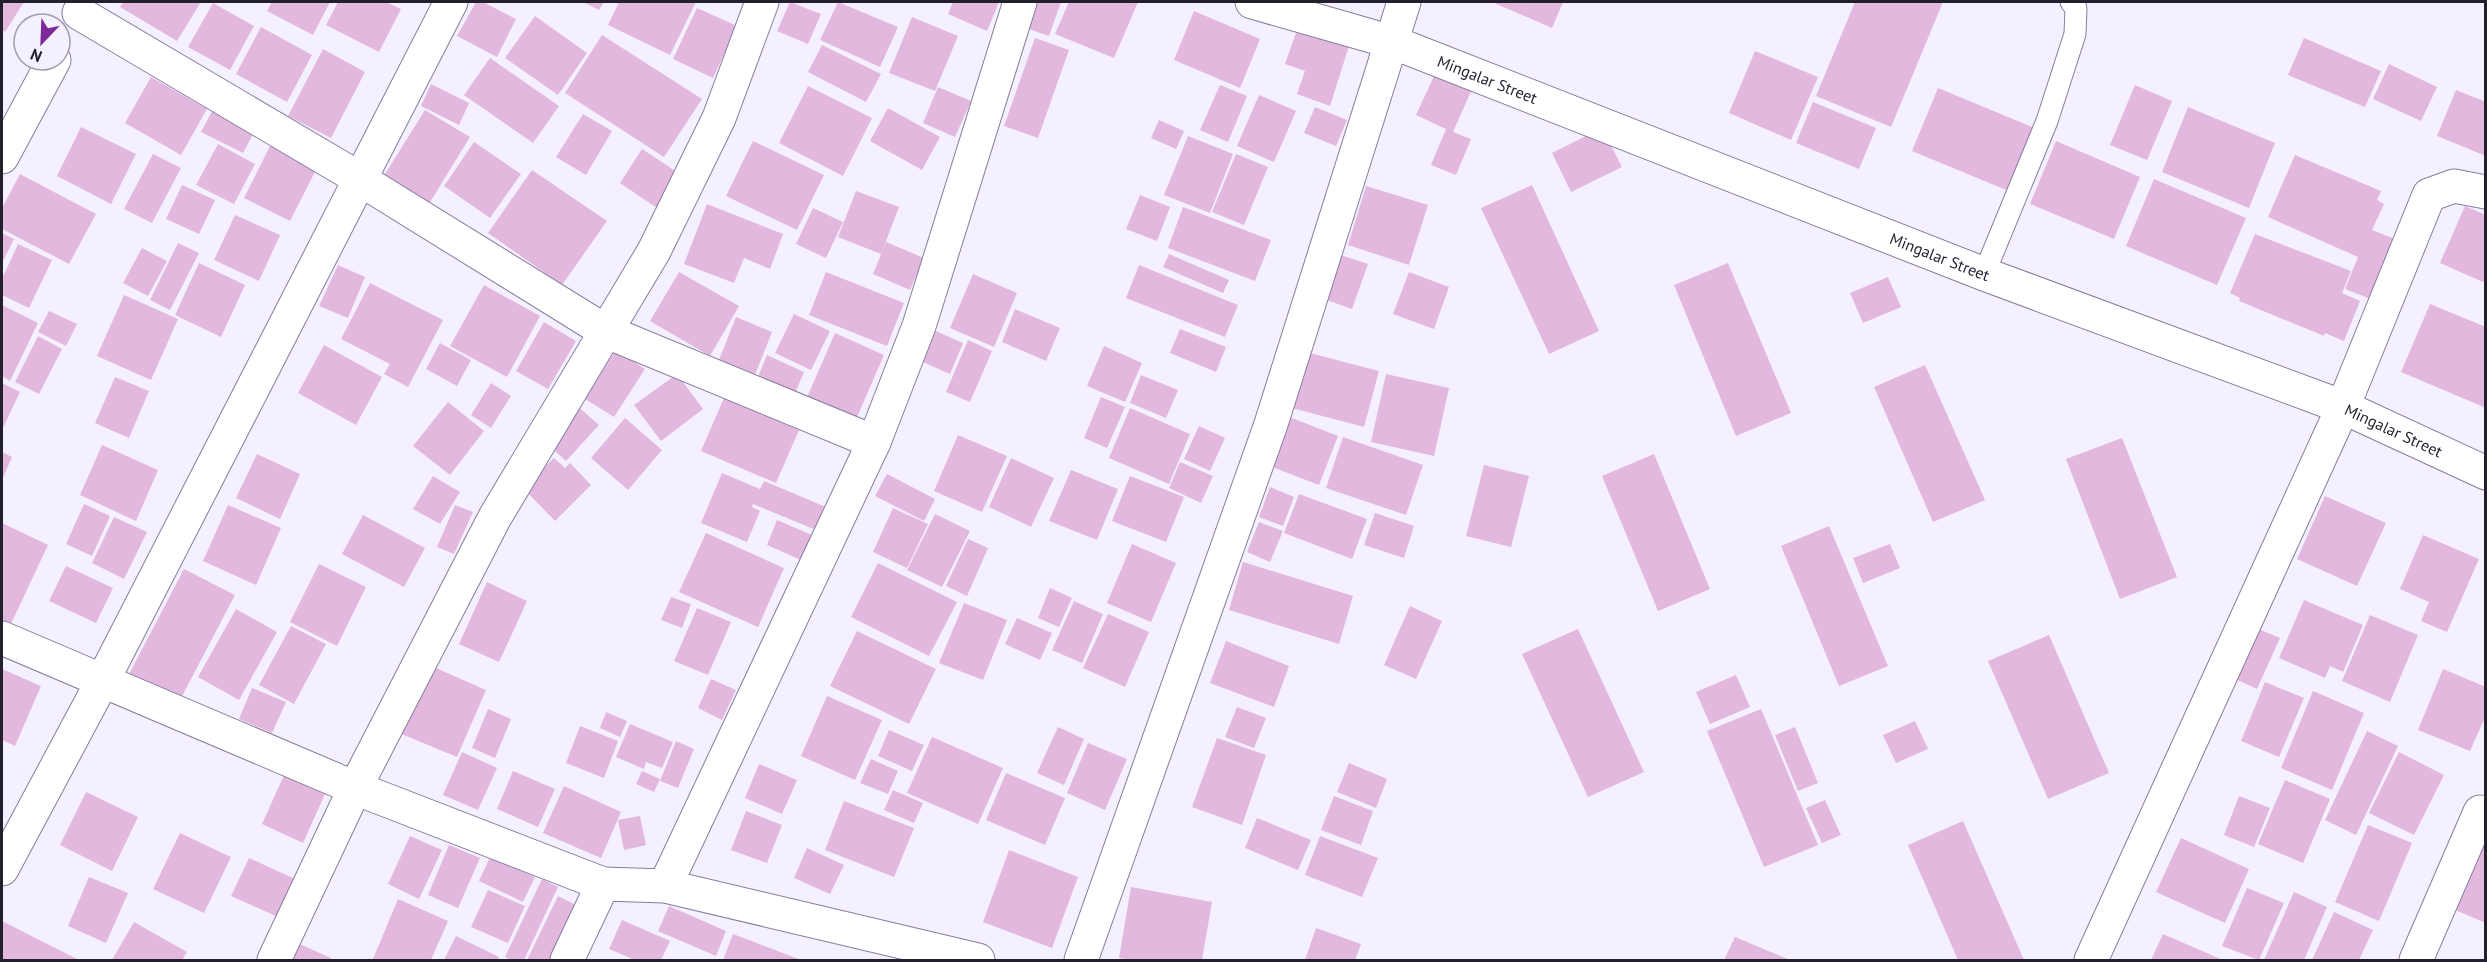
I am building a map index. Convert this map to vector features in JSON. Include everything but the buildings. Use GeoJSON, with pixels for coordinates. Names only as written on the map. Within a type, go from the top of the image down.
{"type":"FeatureCollection","features":[{"type":"Feature","properties":{"kind":"street"},"geometry":{"type":"LineString","coordinates":[[2,869],[103,680],[451,2]]}},
{"type":"Feature","properties":{"kind":"street"},"geometry":{"type":"LineString","coordinates":[[274,960],[355,788],[495,517],[654,251],[718,118],[762,2]]}},
{"type":"Feature","properties":{"kind":"street"},"geometry":{"type":"LineString","coordinates":[[665,886],[874,442],[919,326],[1020,2]]}},
{"type":"Feature","properties":{"kind":"street","name":"Mingalar Street"},"geometry":{"type":"LineString","coordinates":[[1252,2],[1392,42],[1984,274],[2343,408],[2486,473]]}},
{"type":"Feature","properties":{"kind":"street"},"geometry":{"type":"LineString","coordinates":[[1082,960],[1271,424],[1404,2]]}},
{"type":"Feature","properties":{"kind":"street"},"geometry":{"type":"LineString","coordinates":[[72,27],[83,7],[345,170],[359,181],[605,331],[874,442]]}},
{"type":"Feature","properties":{"kind":"street"},"geometry":{"type":"LineString","coordinates":[[2,157],[48,72]]}},
{"type":"Feature","properties":{"kind":"street"},"geometry":{"type":"LineString","coordinates":[[2091,960],[2343,408],[2428,195],[2454,186],[2486,192]]}},
{"type":"Feature","properties":{"kind":"street"},"geometry":{"type":"LineString","coordinates":[[2,638],[355,788],[603,884],[665,886],[978,960]]}},
{"type":"Feature","properties":{"kind":"street"},"geometry":{"type":"LineString","coordinates":[[2416,960],[2480,812],[2486,815]]}},
{"type":"Feature","properties":{"kind":"street"},"geometry":{"type":"LineString","coordinates":[[567,960],[603,884]]}},
{"type":"Feature","properties":{"kind":"lane"},"geometry":{"type":"LineString","coordinates":[[1984,274],[2046,121],[2071,45],[2076,8],[2071,2]]}}]}
